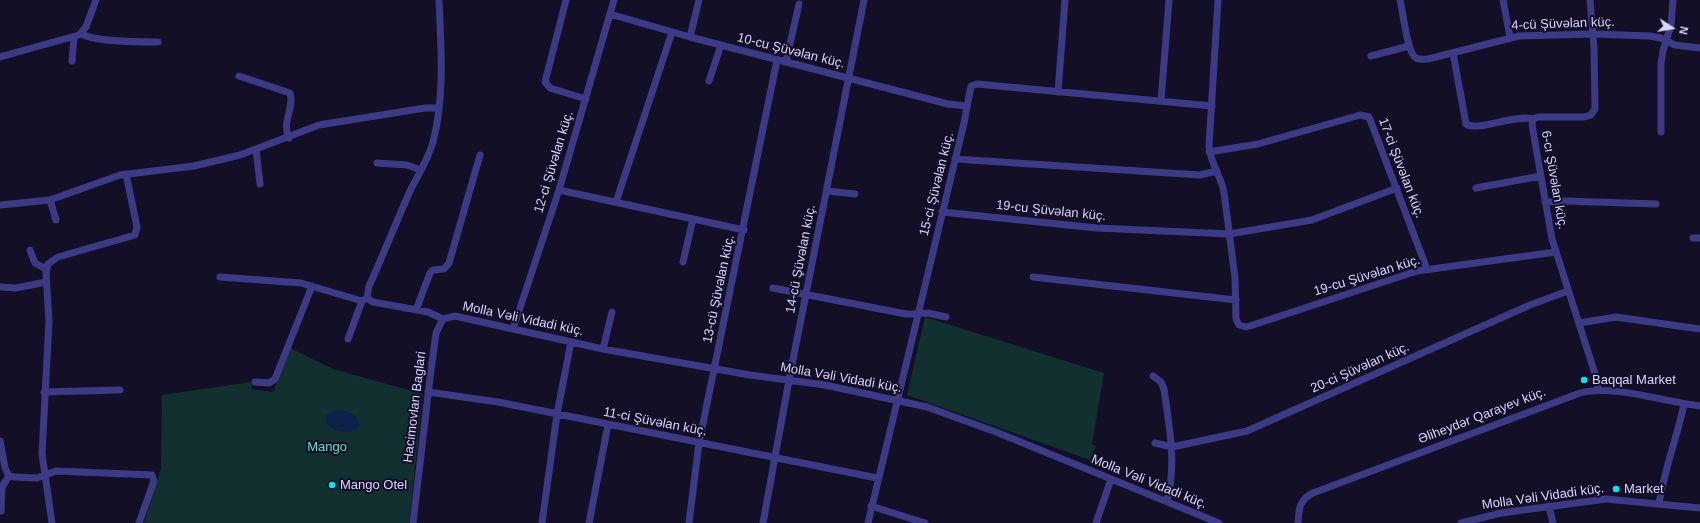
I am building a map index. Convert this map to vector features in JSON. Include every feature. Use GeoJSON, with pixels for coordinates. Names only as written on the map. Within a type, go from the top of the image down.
{"type":"FeatureCollection","features":[{"type":"Feature","properties":{"kind":"street"},"geometry":{"type":"LineString","coordinates":[[0,57],[74,38],[82,34],[86,28],[96,0]]}},
{"type":"Feature","properties":{"kind":"street"},"geometry":{"type":"LineString","coordinates":[[348,339],[365,300],[369,286],[433,141],[438,108],[440,73],[439,0]]}},
{"type":"Feature","properties":{"kind":"street"},"geometry":{"type":"LineString","coordinates":[[566,0],[545,82],[550,88],[586,99]]}},
{"type":"Feature","properties":{"kind":"street","name":"12-ci Şüvəlan küç."},"geometry":{"type":"LineString","coordinates":[[513,329],[559,190],[614,0]]}},
{"type":"Feature","properties":{"kind":"street"},"geometry":{"type":"LineString","coordinates":[[690,37],[699,0]]}},
{"type":"Feature","properties":{"kind":"street","name":"14-cü Şüvəlan küç."},"geometry":{"type":"LineString","coordinates":[[764,523],[789,380],[864,0]]}},
{"type":"Feature","properties":{"kind":"street"},"geometry":{"type":"LineString","coordinates":[[1058,92],[1065,0]]}},
{"type":"Feature","properties":{"kind":"street"},"geometry":{"type":"LineString","coordinates":[[1161,101],[1169,0]]}},
{"type":"Feature","properties":{"kind":"street","name":"19-cu Şüvəlan küç."},"geometry":{"type":"LineString","coordinates":[[1218,0],[1209,152],[1224,192],[1235,278],[1237,323],[1246,327],[1417,270],[1556,252]]}},
{"type":"Feature","properties":{"kind":"street"},"geometry":{"type":"LineString","coordinates":[[1370,56],[1409,46],[1400,0]]}},
{"type":"Feature","properties":{"kind":"street"},"geometry":{"type":"LineString","coordinates":[[1503,0],[1510,37]]}},
{"type":"Feature","properties":{"kind":"street","name":"6-cı Şüvəlan küç."},"geometry":{"type":"LineString","coordinates":[[1590,0],[1596,100],[1593,112],[1584,117],[1538,116],[1533,119],[1533,128],[1545,202],[1556,252],[1597,380],[1598,390]]}},
{"type":"Feature","properties":{"kind":"street"},"geometry":{"type":"LineString","coordinates":[[1661,132],[1661,63],[1671,25],[1673,0]]}},
{"type":"Feature","properties":{"kind":"street"},"geometry":{"type":"LineString","coordinates":[[786,62],[798,4]]}},
{"type":"Feature","properties":{"kind":"street","name":"10-cu Şüvəlan küç."},"geometry":{"type":"LineString","coordinates":[[610,14],[777,60],[948,104],[967,106]]}},
{"type":"Feature","properties":{"kind":"street"},"geometry":{"type":"LineString","coordinates":[[616,202],[672,32]]}},
{"type":"Feature","properties":{"kind":"street"},"geometry":{"type":"LineString","coordinates":[[82,34],[90,37],[138,42],[158,42]]}},
{"type":"Feature","properties":{"kind":"street","name":"4-cü Şüvəlan küç."},"geometry":{"type":"LineString","coordinates":[[1409,46],[1412,54],[1419,59],[1428,59],[1510,37],[1593,34],[1650,36],[1686,47],[1700,48]]}},
{"type":"Feature","properties":{"kind":"street"},"geometry":{"type":"LineString","coordinates":[[72,61],[74,38]]}},
{"type":"Feature","properties":{"kind":"street"},"geometry":{"type":"LineString","coordinates":[[709,81],[721,45]]}},
{"type":"Feature","properties":{"kind":"street"},"geometry":{"type":"LineString","coordinates":[[1453,53],[1466,124],[1474,127],[1520,117],[1533,119]]}},
{"type":"Feature","properties":{"kind":"street","name":"13-cü Şüvəlan küç."},"geometry":{"type":"LineString","coordinates":[[689,523],[699,443],[744,230],[777,60]]}},
{"type":"Feature","properties":{"kind":"street"},"geometry":{"type":"LineString","coordinates":[[239,76],[290,93],[292,98],[285,127],[289,138]]}},
{"type":"Feature","properties":{"kind":"street","name":"15-ci Şüvəlan küç."},"geometry":{"type":"LineString","coordinates":[[868,523],[877,478],[955,159],[967,106],[969,90],[974,84],[1212,106]]}},
{"type":"Feature","properties":{"kind":"street"},"geometry":{"type":"LineString","coordinates":[[0,205],[50,200],[115,176],[194,166],[256,149],[289,138],[306,129],[319,125],[425,108],[438,108]]}},
{"type":"Feature","properties":{"kind":"street","name":"17-ci Şüvəlan küç."},"geometry":{"type":"LineString","coordinates":[[1209,152],[1258,144],[1360,115],[1365,116],[1371,120],[1427,269]]}},
{"type":"Feature","properties":{"kind":"street"},"geometry":{"type":"LineString","coordinates":[[256,149],[260,184]]}},
{"type":"Feature","properties":{"kind":"street"},"geometry":{"type":"LineString","coordinates":[[416,310],[432,270],[444,269],[449,263],[480,155]]}},
{"type":"Feature","properties":{"kind":"street"},"geometry":{"type":"LineString","coordinates":[[955,159],[1200,175],[1217,171]]}},
{"type":"Feature","properties":{"kind":"street"},"geometry":{"type":"LineString","coordinates":[[377,163],[407,165],[421,170]]}},
{"type":"Feature","properties":{"kind":"street"},"geometry":{"type":"LineString","coordinates":[[52,523],[42,454],[44,392],[49,321],[46,269],[52,260],[58,257],[135,236],[137,227],[126,174]]}},
{"type":"Feature","properties":{"kind":"street"},"geometry":{"type":"LineString","coordinates":[[1476,188],[1541,176]]}},
{"type":"Feature","properties":{"kind":"street","name":"19-cu Şüvəlan küç."},"geometry":{"type":"LineString","coordinates":[[942,212],[1096,228],[1229,234],[1312,220],[1397,188]]}},
{"type":"Feature","properties":{"kind":"street"},"geometry":{"type":"LineString","coordinates":[[559,190],[744,230]]}},
{"type":"Feature","properties":{"kind":"street"},"geometry":{"type":"LineString","coordinates":[[827,191],[855,194]]}},
{"type":"Feature","properties":{"kind":"street"},"geometry":{"type":"LineString","coordinates":[[50,200],[56,220]]}},
{"type":"Feature","properties":{"kind":"street"},"geometry":{"type":"LineString","coordinates":[[1545,202],[1565,201],[1656,204]]}},
{"type":"Feature","properties":{"kind":"street"},"geometry":{"type":"LineString","coordinates":[[682,262],[693,220]]}},
{"type":"Feature","properties":{"kind":"street"},"geometry":{"type":"LineString","coordinates":[[30,250],[35,262],[46,269]]}},
{"type":"Feature","properties":{"kind":"street"},"geometry":{"type":"LineString","coordinates":[[220,277],[289,281],[373,302],[433,313],[443,319]]}},
{"type":"Feature","properties":{"kind":"street"},"geometry":{"type":"LineString","coordinates":[[1033,277],[1236,300]]}},
{"type":"Feature","properties":{"kind":"street"},"geometry":{"type":"LineString","coordinates":[[0,287],[16,288],[46,282]]}},
{"type":"Feature","properties":{"kind":"street"},"geometry":{"type":"LineString","coordinates":[[255,382],[269,383],[275,379],[312,286]]}},
{"type":"Feature","properties":{"kind":"street"},"geometry":{"type":"LineString","coordinates":[[773,288],[906,314],[928,313],[946,317]]}},
{"type":"Feature","properties":{"kind":"street","name":"20-ci Şüvəlan küç."},"geometry":{"type":"LineString","coordinates":[[1155,443],[1172,447],[1247,431],[1530,305],[1568,291]]}},
{"type":"Feature","properties":{"kind":"street"},"geometry":{"type":"LineString","coordinates":[[603,349],[612,312]]}},
{"type":"Feature","properties":{"kind":"street","name":"Molla Vəli Vidadi küç."},"geometry":{"type":"LineString","coordinates":[[443,319],[455,316],[603,349],[715,369],[826,385],[897,400],[949,414],[1219,523]]}},
{"type":"Feature","properties":{"kind":"street"},"geometry":{"type":"LineString","coordinates":[[1579,323],[1616,317],[1700,329]]}},
{"type":"Feature","properties":{"kind":"street","name":"Hacimovlan Baglari"},"geometry":{"type":"LineString","coordinates":[[413,523],[436,333],[443,319]]}},
{"type":"Feature","properties":{"kind":"street"},"geometry":{"type":"LineString","coordinates":[[542,523],[557,414],[570,342]]}},
{"type":"Feature","properties":{"kind":"street"},"geometry":{"type":"LineString","coordinates":[[1153,376],[1161,382],[1164,388],[1172,447],[1172,478],[1166,501]]}},
{"type":"Feature","properties":{"kind":"street"},"geometry":{"type":"LineString","coordinates":[[44,392],[120,390]]}},
{"type":"Feature","properties":{"kind":"street","name":"Əliheydər Qarayev küç."},"geometry":{"type":"LineString","coordinates":[[1298,523],[1300,504],[1304,498],[1313,493],[1580,393],[1598,390],[1625,393],[1700,406]]}},
{"type":"Feature","properties":{"kind":"street","name":"11-ci Şüvəlan küç."},"geometry":{"type":"LineString","coordinates":[[428,392],[486,400],[877,478]]}},
{"type":"Feature","properties":{"kind":"street"},"geometry":{"type":"LineString","coordinates":[[1659,504],[1666,466],[1676,438],[1684,404]]}},
{"type":"Feature","properties":{"kind":"street"},"geometry":{"type":"LineString","coordinates":[[589,523],[608,425]]}},
{"type":"Feature","properties":{"kind":"street"},"geometry":{"type":"LineString","coordinates":[[0,441],[5,468],[10,476]]}},
{"type":"Feature","properties":{"kind":"street"},"geometry":{"type":"LineString","coordinates":[[10,476],[33,478],[56,471],[152,475],[154,481],[139,523]]}},
{"type":"Feature","properties":{"kind":"street"},"geometry":{"type":"LineString","coordinates":[[1,511],[2,486],[10,476]]}},
{"type":"Feature","properties":{"kind":"street"},"geometry":{"type":"LineString","coordinates":[[1096,523],[1111,479]]}},
{"type":"Feature","properties":{"kind":"street","name":"Molla Vəli Vidadi küç."},"geometry":{"type":"LineString","coordinates":[[1461,523],[1501,513],[1606,499],[1700,508]]}},
{"type":"Feature","properties":{"kind":"street"},"geometry":{"type":"LineString","coordinates":[[871,506],[925,523]]}},
{"type":"Feature","properties":{"kind":"street"},"geometry":{"type":"LineString","coordinates":[[1549,506],[1553,523]]}},
{"type":"Feature","properties":{"kind":"green space"},"geometry":{"type":"Polygon","coordinates":[[[925,317],[1104,373],[1092,444],[1096,446],[1090,460],[907,395],[925,317]]]}},
{"type":"Feature","properties":{"kind":"green space","name":"Mango"},"geometry":{"type":"Polygon","coordinates":[[[290,348],[333,369],[423,394],[409,523],[144,523],[161,468],[162,395],[251,382],[252,389],[273,392],[290,348]]]}},
{"type":"Feature","properties":{"kind":"water"},"geometry":{"type":"Polygon","coordinates":[[[337,410],[348,412],[356,417],[359,424],[356,430],[346,432],[335,430],[327,424],[326,415],[337,410]]]}},
{"type":"Feature","properties":{"kind":"place","name":"Baqqal Market"},"geometry":{"type":"Point","coordinates":[1584,380]}},
{"type":"Feature","properties":{"kind":"place","name":"Mango Otel"},"geometry":{"type":"Point","coordinates":[332,485]}},
{"type":"Feature","properties":{"kind":"place","name":"Market"},"geometry":{"type":"Point","coordinates":[1616,489]}}]}
